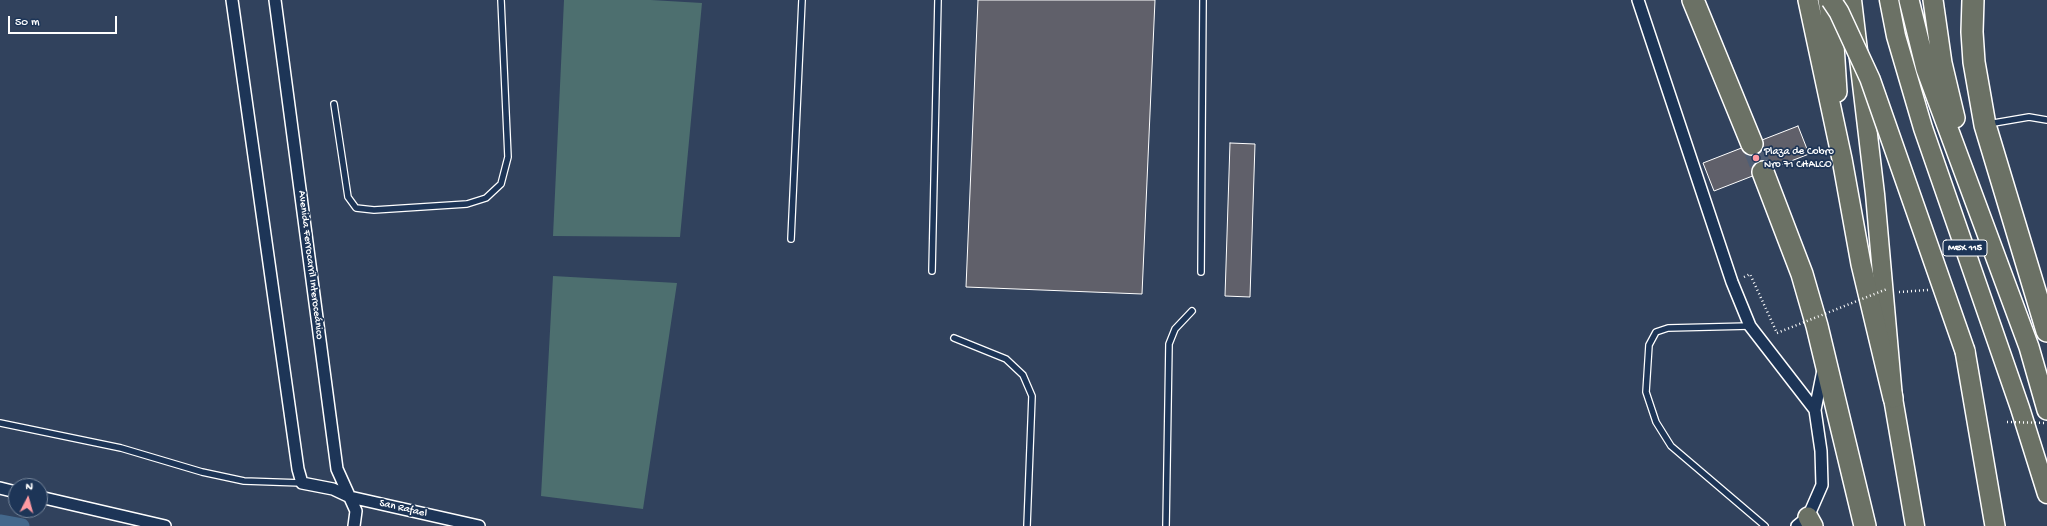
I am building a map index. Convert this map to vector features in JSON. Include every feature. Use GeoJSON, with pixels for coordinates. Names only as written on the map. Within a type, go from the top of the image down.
{"type":"FeatureCollection","features":[{"type":"Feature","properties":{"kind":"highway"},"geometry":{"type":"LineString","coordinates":[[1694,0],[1752,144]]}},
{"type":"Feature","properties":{"kind":"highway"},"geometry":{"type":"LineString","coordinates":[[1808,0],[1842,159],[1861,264],[1893,398]]}},
{"type":"Feature","properties":{"kind":"highway"},"geometry":{"type":"LineString","coordinates":[[1829,0],[1833,29],[1842,159]]}},
{"type":"Feature","properties":{"kind":"highway"},"geometry":{"type":"LineString","coordinates":[[1829,0],[1839,12],[1870,78],[1965,351],[1995,526]]}},
{"type":"Feature","properties":{"kind":"highway"},"geometry":{"type":"LineString","coordinates":[[1909,0],[1926,69],[2029,347],[2047,410]]}},
{"type":"Feature","properties":{"kind":"highway"},"geometry":{"type":"LineString","coordinates":[[1933,0],[1942,64],[1973,195]]}},
{"type":"Feature","properties":{"kind":"highway"},"geometry":{"type":"LineString","coordinates":[[1973,0],[1972,32],[1974,62],[1985,125],[2047,331]]}},
{"type":"Feature","properties":{"kind":"highway"},"geometry":{"type":"LineString","coordinates":[[1763,172],[1802,274],[1825,361],[1865,526]]}},
{"type":"Feature","properties":{"kind":"main road"},"geometry":{"type":"LineString","coordinates":[[1852,0],[1875,194],[1893,398],[1915,526]]}},
{"type":"Feature","properties":{"kind":"main road","name":"MEX 115"},"geometry":{"type":"LineString","coordinates":[[1889,0],[1896,36],[1923,128],[2020,408],[2047,494]]}},
{"type":"Feature","properties":{"kind":"street"},"geometry":{"type":"LineString","coordinates":[[232,0],[298,469],[302,483]]}},
{"type":"Feature","properties":{"kind":"street","name":"Avenida Ferrocarril Interoceánico"},"geometry":{"type":"LineString","coordinates":[[276,0],[337,469],[356,511],[354,526]]}},
{"type":"Feature","properties":{"kind":"street"},"geometry":{"type":"LineString","coordinates":[[1638,0],[1732,282],[1750,326],[1815,410]]}},
{"type":"Feature","properties":{"kind":"street"},"geometry":{"type":"LineString","coordinates":[[1806,523],[1822,485],[1821,452],[1815,410],[1825,361]]}},
{"type":"Feature","properties":{"kind":"street","name":"San Rafael"},"geometry":{"type":"LineString","coordinates":[[302,483],[333,489],[350,497],[479,526]]}},
{"type":"Feature","properties":{"kind":"street"},"geometry":{"type":"LineString","coordinates":[[48,499],[165,526]]}},
{"type":"Feature","properties":{"kind":"lane"},"geometry":{"type":"LineString","coordinates":[[334,104],[348,197],[356,208],[374,210],[467,204],[486,198],[501,184],[508,157],[501,0]]}},
{"type":"Feature","properties":{"kind":"lane"},"geometry":{"type":"LineString","coordinates":[[792,239],[802,0]]}},
{"type":"Feature","properties":{"kind":"lane"},"geometry":{"type":"LineString","coordinates":[[932,271],[938,0]]}},
{"type":"Feature","properties":{"kind":"lane"},"geometry":{"type":"LineString","coordinates":[[1202,272],[1203,0]]}},
{"type":"Feature","properties":{"kind":"lane"},"geometry":{"type":"LineString","coordinates":[[1985,125],[2029,117],[2047,120]]}},
{"type":"Feature","properties":{"kind":"lane"},"geometry":{"type":"LineString","coordinates":[[1166,526],[1170,344],[1175,329],[1192,311]]}},
{"type":"Feature","properties":{"kind":"lane"},"geometry":{"type":"LineString","coordinates":[[1750,326],[1668,328],[1656,332],[1649,345],[1646,392],[1656,422],[1671,446],[1765,526]]}},
{"type":"Feature","properties":{"kind":"lane"},"geometry":{"type":"LineString","coordinates":[[954,338],[1006,359],[1023,375],[1032,396],[1027,526]]}},
{"type":"Feature","properties":{"kind":"lane"},"geometry":{"type":"LineString","coordinates":[[0,423],[121,448],[202,472],[244,481],[302,483]]}},
{"type":"Feature","properties":{"kind":"path"},"geometry":{"type":"LineString","coordinates":[[1732,282],[1750,274],[1777,333],[1887,289]]}},
{"type":"Feature","properties":{"kind":"path"},"geometry":{"type":"LineString","coordinates":[[2007,422],[2047,423]]}},
{"type":"Feature","properties":{"kind":"green space"},"geometry":{"type":"Polygon","coordinates":[[[564,0],[651,0],[702,3],[680,237],[553,236],[564,0]]]}},
{"type":"Feature","properties":{"kind":"green space"},"geometry":{"type":"Polygon","coordinates":[[[553,276],[677,283],[643,509],[541,496],[553,276]]]}},
{"type":"Feature","properties":{"kind":"building"},"geometry":{"type":"Polygon","coordinates":[[[978,0],[1155,0],[1142,294],[966,287],[978,0]]]}},
{"type":"Feature","properties":{"kind":"building","name":"Plaza de Cobro Nro 71 CHALCO"},"geometry":{"type":"Polygon","coordinates":[[[1798,126],[1809,154],[1714,191],[1703,163],[1798,126]]]}},
{"type":"Feature","properties":{"kind":"building"},"geometry":{"type":"Polygon","coordinates":[[[1230,143],[1255,144],[1250,297],[1225,296],[1230,143]]]}},
{"type":"Feature","properties":{"kind":"waterway"},"geometry":{"type":"LineString","coordinates":[[0,522],[22,526]]}},
{"type":"Feature","properties":{"kind":"tunnel"},"geometry":{"type":"LineString","coordinates":[[1752,144],[1763,172]]}},
{"type":"Feature","properties":{"kind":"place","name":"Plaza de Cobro Nro 71 CHALCO"},"geometry":{"type":"Point","coordinates":[1756,158]}}]}
